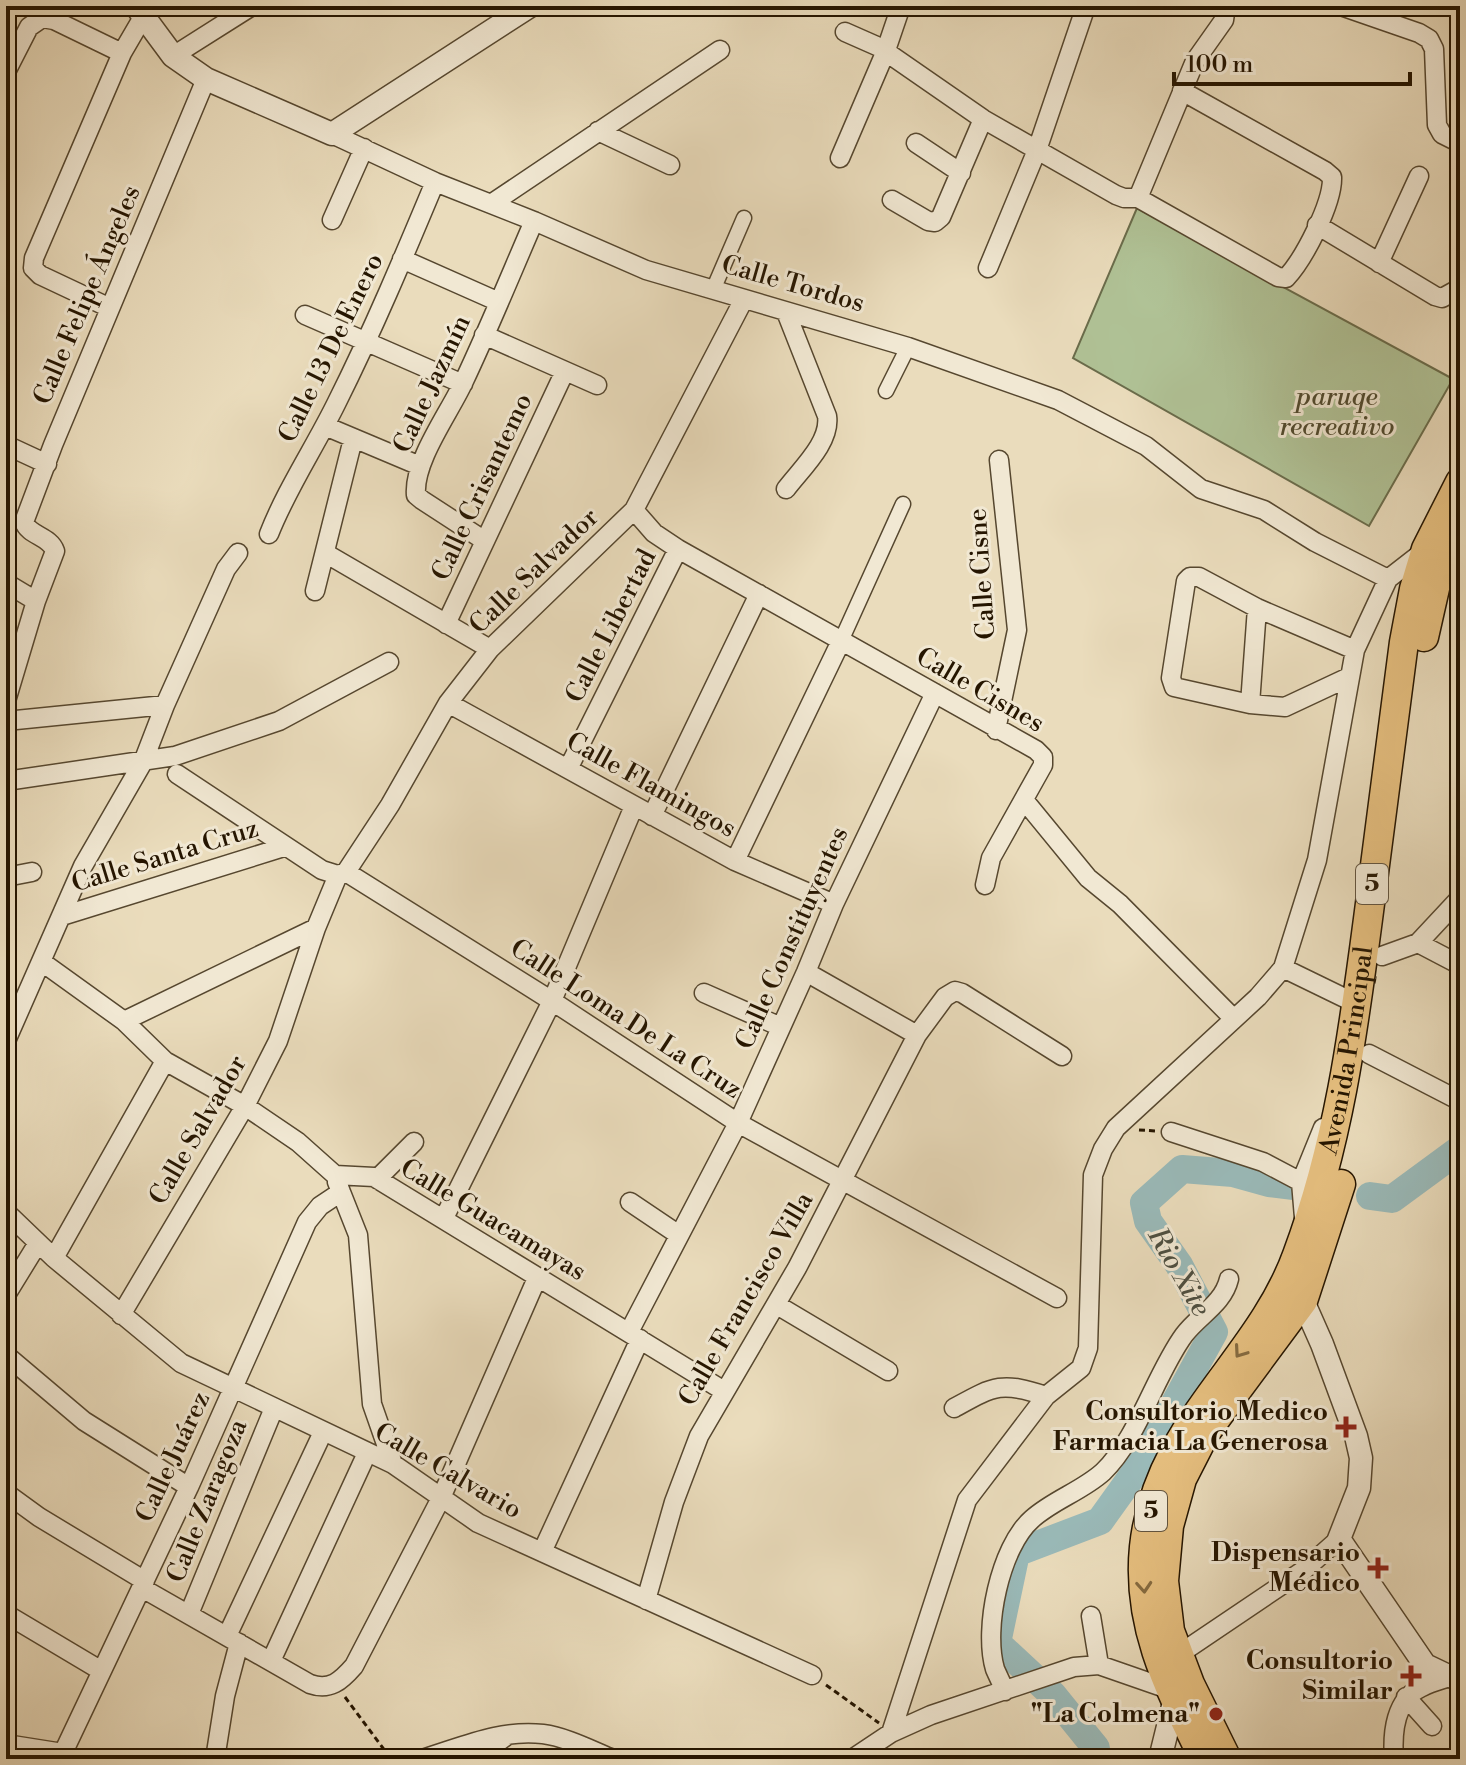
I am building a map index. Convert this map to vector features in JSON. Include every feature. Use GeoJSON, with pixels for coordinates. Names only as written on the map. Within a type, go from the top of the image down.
{"type":"FeatureCollection","features":[{"type":"Feature","properties":{"kind":"main road","name":"Avenida Principal"},"geometry":{"type":"LineString","coordinates":[[1293,1294],[1305,1234],[1326,1170],[1344,1086],[1404,642],[1414,589],[1426,549],[1460,482]]}},
{"type":"Feature","properties":{"kind":"main road","name":"Avenida Principal"},"geometry":{"type":"LineString","coordinates":[[1293,1294],[1344,1175],[1369,1054],[1427,620],[1438,575],[1460,524]]}},
{"type":"Feature","properties":{"kind":"main road","name":"5"},"geometry":{"type":"LineString","coordinates":[[1227,1759],[1178,1655],[1170,1631],[1164,1581],[1169,1526],[1182,1479],[1206,1432],[1293,1294]]}},
{"type":"Feature","properties":{"kind":"main road","name":"5"},"geometry":{"type":"LineString","coordinates":[[1204,1759],[1153,1648],[1146,1615],[1143,1570],[1150,1515],[1161,1478],[1187,1426],[1293,1294]]}},
{"type":"Feature","properties":{"kind":"street"},"geometry":{"type":"LineString","coordinates":[[173,56],[252,6]]}},
{"type":"Feature","properties":{"kind":"street"},"geometry":{"type":"LineString","coordinates":[[332,134],[530,6]]}},
{"type":"Feature","properties":{"kind":"street"},"geometry":{"type":"LineString","coordinates":[[840,158],[885,53],[901,6]]}},
{"type":"Feature","properties":{"kind":"street"},"geometry":{"type":"LineString","coordinates":[[988,268],[1037,150],[1086,6]]}},
{"type":"Feature","properties":{"kind":"street"},"geometry":{"type":"LineString","coordinates":[[1138,198],[1195,61],[1224,20],[1226,6]]}},
{"type":"Feature","properties":{"kind":"street"},"geometry":{"type":"LineString","coordinates":[[1341,6],[1429,39],[1434,49],[1437,125],[1442,134],[1460,143]]}},
{"type":"Feature","properties":{"kind":"street","name":"Calle Tordos"},"geometry":{"type":"LineString","coordinates":[[140,11],[173,56],[206,79],[435,182],[646,270],[908,347],[1058,400],[1146,446],[1201,489],[1264,510],[1315,542],[1388,579]]}},
{"type":"Feature","properties":{"kind":"street","name":"Calle Tordos"},"geometry":{"type":"LineString","coordinates":[[110,308],[40,275],[33,268],[34,258],[140,11]]}},
{"type":"Feature","properties":{"kind":"street"},"geometry":{"type":"LineString","coordinates":[[6,72],[29,27],[42,18],[54,20],[122,53]]}},
{"type":"Feature","properties":{"kind":"street"},"geometry":{"type":"LineString","coordinates":[[845,32],[879,47],[983,119],[1116,195],[1138,198],[1278,277],[1286,278],[1293,271],[1317,225],[1332,188],[1332,177],[1182,91]]}},
{"type":"Feature","properties":{"kind":"street"},"geometry":{"type":"LineString","coordinates":[[491,204],[720,50]]}},
{"type":"Feature","properties":{"kind":"street","name":"Calle Felipe Ángeles"},"geometry":{"type":"LineString","coordinates":[[6,701],[36,601],[55,551],[54,546],[28,530],[24,522],[206,79]]}},
{"type":"Feature","properties":{"kind":"street"},"geometry":{"type":"LineString","coordinates":[[892,200],[935,222],[941,217],[983,119]]}},
{"type":"Feature","properties":{"kind":"street"},"geometry":{"type":"LineString","coordinates":[[598,131],[670,165]]}},
{"type":"Feature","properties":{"kind":"street"},"geometry":{"type":"LineString","coordinates":[[916,143],[961,173]]}},
{"type":"Feature","properties":{"kind":"street"},"geometry":{"type":"LineString","coordinates":[[332,220],[364,148]]}},
{"type":"Feature","properties":{"kind":"street"},"geometry":{"type":"LineString","coordinates":[[1379,263],[1419,176]]}},
{"type":"Feature","properties":{"kind":"street","name":"Calle 13 De Enero"},"geometry":{"type":"LineString","coordinates":[[269,534],[277,513],[367,343],[435,182]]}},
{"type":"Feature","properties":{"kind":"street"},"geometry":{"type":"LineString","coordinates":[[713,290],[744,218]]}},
{"type":"Feature","properties":{"kind":"street","name":"Calle Jazmín"},"geometry":{"type":"LineString","coordinates":[[485,541],[416,495],[415,486],[420,466],[463,384],[534,221]]}},
{"type":"Feature","properties":{"kind":"street"},"geometry":{"type":"LineString","coordinates":[[1317,225],[1442,298],[1460,288]]}},
{"type":"Feature","properties":{"kind":"street"},"geometry":{"type":"LineString","coordinates":[[402,259],[499,302]]}},
{"type":"Feature","properties":{"kind":"street","name":"Calle Salvador"},"geometry":{"type":"LineString","coordinates":[[121,1315],[245,1106],[283,1028],[316,928],[342,874],[390,805],[448,703],[490,649],[634,510],[744,299]]}},
{"type":"Feature","properties":{"kind":"street"},"geometry":{"type":"LineString","coordinates":[[786,312],[829,427],[825,437],[786,489]]}},
{"type":"Feature","properties":{"kind":"street"},"geometry":{"type":"LineString","coordinates":[[305,315],[463,384]]}},
{"type":"Feature","properties":{"kind":"street"},"geometry":{"type":"LineString","coordinates":[[484,335],[597,385]]}},
{"type":"Feature","properties":{"kind":"street"},"geometry":{"type":"LineString","coordinates":[[886,391],[908,347]]}},
{"type":"Feature","properties":{"kind":"street","name":"Calle Crisantemo"},"geometry":{"type":"LineString","coordinates":[[446,624],[565,371]]}},
{"type":"Feature","properties":{"kind":"street"},"geometry":{"type":"LineString","coordinates":[[325,426],[420,466]]}},
{"type":"Feature","properties":{"kind":"street"},"geometry":{"type":"LineString","coordinates":[[315,591],[353,439]]}},
{"type":"Feature","properties":{"kind":"street"},"geometry":{"type":"LineString","coordinates":[[6,445],[47,464]]}},
{"type":"Feature","properties":{"kind":"street","name":"Calle Cisne"},"geometry":{"type":"LineString","coordinates":[[996,730],[1017,630],[999,460]]}},
{"type":"Feature","properties":{"kind":"street"},"geometry":{"type":"LineString","coordinates":[[735,861],[903,504]]}},
{"type":"Feature","properties":{"kind":"street","name":"Calle Cisnes"},"geometry":{"type":"LineString","coordinates":[[634,510],[654,533],[678,549],[1036,750],[1043,757],[1043,765],[1024,800]]}},
{"type":"Feature","properties":{"kind":"street","name":"Calle Libertad"},"geometry":{"type":"LineString","coordinates":[[568,769],[678,549]]}},
{"type":"Feature","properties":{"kind":"street"},"geometry":{"type":"LineString","coordinates":[[891,1733],[967,1500],[1046,1396],[1081,1368],[1088,1348],[1093,1175],[1103,1149],[1116,1128],[1258,997],[1283,968],[1317,860],[1355,650],[1388,579],[1426,549]]}},
{"type":"Feature","properties":{"kind":"street"},"geometry":{"type":"LineString","coordinates":[[6,1041],[83,866],[143,762],[226,569],[238,553]]}},
{"type":"Feature","properties":{"kind":"street"},"geometry":{"type":"LineString","coordinates":[[325,553],[490,649]]}},
{"type":"Feature","properties":{"kind":"street"},"geometry":{"type":"LineString","coordinates":[[1349,677],[1285,707],[1250,704],[1174,687],[1171,678],[1186,581],[1190,577],[1199,577],[1257,608],[1355,650]]}},
{"type":"Feature","properties":{"kind":"street"},"geometry":{"type":"LineString","coordinates":[[6,583],[36,601]]}},
{"type":"Feature","properties":{"kind":"street"},"geometry":{"type":"LineString","coordinates":[[652,816],[759,594]]}},
{"type":"Feature","properties":{"kind":"street"},"geometry":{"type":"LineString","coordinates":[[1250,704],[1257,608]]}},
{"type":"Feature","properties":{"kind":"street"},"geometry":{"type":"LineString","coordinates":[[6,781],[175,756],[279,721],[389,662]]}},
{"type":"Feature","properties":{"kind":"street","name":"Calle Constituyentes"},"geometry":{"type":"LineString","coordinates":[[542,1552],[679,1235],[738,1123],[834,904],[935,693]]}},
{"type":"Feature","properties":{"kind":"street","name":"Calle Flamingos"},"geometry":{"type":"LineString","coordinates":[[448,703],[735,861],[834,904]]}},
{"type":"Feature","properties":{"kind":"street"},"geometry":{"type":"LineString","coordinates":[[6,721],[165,705]]}},
{"type":"Feature","properties":{"kind":"street","name":"Calle Loma De La Cruz"},"geometry":{"type":"LineString","coordinates":[[177,774],[284,847],[322,870],[342,874],[552,1001],[738,1123],[1057,1298]]}},
{"type":"Feature","properties":{"kind":"street"},"geometry":{"type":"LineString","coordinates":[[985,885],[991,858],[1024,800],[1088,878],[1120,904],[1233,1018]]}},
{"type":"Feature","properties":{"kind":"street"},"geometry":{"type":"LineString","coordinates":[[444,1218],[552,1001],[634,806]]}},
{"type":"Feature","properties":{"kind":"street","name":"Calle Santa Cruz"},"geometry":{"type":"LineString","coordinates":[[62,916],[284,847]]}},
{"type":"Feature","properties":{"kind":"street"},"geometry":{"type":"LineString","coordinates":[[6,877],[32,872]]}},
{"type":"Feature","properties":{"kind":"street"},"geometry":{"type":"LineString","coordinates":[[1382,956],[1418,943],[1460,898]]}},
{"type":"Feature","properties":{"kind":"street"},"geometry":{"type":"LineString","coordinates":[[124,1021],[316,928]]}},
{"type":"Feature","properties":{"kind":"street"},"geometry":{"type":"LineString","coordinates":[[1418,943],[1460,965]]}},
{"type":"Feature","properties":{"kind":"street"},"geometry":{"type":"LineString","coordinates":[[42,962],[124,1021],[165,1061],[245,1106],[298,1142],[338,1183],[358,1235],[372,1404],[393,1464]]}},
{"type":"Feature","properties":{"kind":"street"},"geometry":{"type":"LineString","coordinates":[[1283,968],[1357,1004]]}},
{"type":"Feature","properties":{"kind":"street"},"geometry":{"type":"LineString","coordinates":[[806,972],[917,1035]]}},
{"type":"Feature","properties":{"kind":"street","name":"Calle Francisco Villa"},"geometry":{"type":"LineString","coordinates":[[646,1600],[674,1502],[694,1449],[724,1391],[777,1305],[917,1035],[945,997],[955,991],[1062,1056]]}},
{"type":"Feature","properties":{"kind":"street"},"geometry":{"type":"LineString","coordinates":[[704,993],[781,1027]]}},
{"type":"Feature","properties":{"kind":"street"},"geometry":{"type":"LineString","coordinates":[[6,1003],[26,998]]}},
{"type":"Feature","properties":{"kind":"street"},"geometry":{"type":"LineString","coordinates":[[1369,1054],[1457,1092]]}},
{"type":"Feature","properties":{"kind":"street"},"geometry":{"type":"LineString","coordinates":[[54,1258],[165,1061]]}},
{"type":"Feature","properties":{"kind":"street"},"geometry":{"type":"LineString","coordinates":[[1305,1234],[1301,1182],[1344,1086]]}},
{"type":"Feature","properties":{"kind":"street"},"geometry":{"type":"LineString","coordinates":[[1171,1132],[1263,1162],[1301,1182]]}},
{"type":"Feature","properties":{"kind":"street"},"geometry":{"type":"LineString","coordinates":[[377,1179],[414,1142]]}},
{"type":"Feature","properties":{"kind":"street","name":"Calle Guacamayas"},"geometry":{"type":"LineString","coordinates":[[338,1183],[377,1179],[724,1391]]}},
{"type":"Feature","properties":{"kind":"street","name":"Calle Juárez"},"geometry":{"type":"LineString","coordinates":[[68,1757],[100,1670],[189,1487],[307,1222],[338,1183]]}},
{"type":"Feature","properties":{"kind":"street"},"geometry":{"type":"LineString","coordinates":[[630,1202],[679,1235]]}},
{"type":"Feature","properties":{"kind":"street","name":"Calle Calvario"},"geometry":{"type":"LineString","coordinates":[[6,1212],[54,1258],[181,1363],[393,1464],[478,1523],[812,1675]]}},
{"type":"Feature","properties":{"kind":"street"},"geometry":{"type":"LineString","coordinates":[[6,1295],[38,1243]]}},
{"type":"Feature","properties":{"kind":"street"},"geometry":{"type":"LineString","coordinates":[[6,1493],[189,1614],[310,1684],[321,1688],[336,1684],[354,1666],[441,1498],[537,1278]]}},
{"type":"Feature","properties":{"kind":"street"},"geometry":{"type":"LineString","coordinates":[[1011,1689],[995,1667],[991,1636],[999,1585],[1016,1539],[1030,1520],[1103,1472],[1121,1448],[1176,1347],[1195,1322],[1226,1292],[1229,1279]]}},
{"type":"Feature","properties":{"kind":"street"},"geometry":{"type":"LineString","coordinates":[[1178,1655],[1304,1570],[1339,1539],[1359,1488],[1361,1458],[1356,1436],[1322,1344],[1293,1294]]}},
{"type":"Feature","properties":{"kind":"street"},"geometry":{"type":"LineString","coordinates":[[777,1305],[888,1371]]}},
{"type":"Feature","properties":{"kind":"street"},"geometry":{"type":"LineString","coordinates":[[6,1355],[84,1421],[189,1487]]}},
{"type":"Feature","properties":{"kind":"street"},"geometry":{"type":"LineString","coordinates":[[954,1408],[991,1388],[1018,1387],[1046,1396]]}},
{"type":"Feature","properties":{"kind":"street","name":"Calle Zaragoza"},"geometry":{"type":"LineString","coordinates":[[189,1614],[274,1408]]}},
{"type":"Feature","properties":{"kind":"street"},"geometry":{"type":"LineString","coordinates":[[215,1759],[233,1639],[323,1432]]}},
{"type":"Feature","properties":{"kind":"street"},"geometry":{"type":"LineString","coordinates":[[271,1661],[367,1453]]}},
{"type":"Feature","properties":{"kind":"street"},"geometry":{"type":"LineString","coordinates":[[1339,1539],[1425,1665],[1446,1675],[1458,1676]]}},
{"type":"Feature","properties":{"kind":"street"},"geometry":{"type":"LineString","coordinates":[[6,1614],[100,1670]]}},
{"type":"Feature","properties":{"kind":"street"},"geometry":{"type":"LineString","coordinates":[[1091,1616],[1099,1665]]}},
{"type":"Feature","properties":{"kind":"street"},"geometry":{"type":"LineString","coordinates":[[852,1759],[891,1733],[931,1715],[1074,1667],[1099,1665],[1173,1694],[1160,1759]]}},
{"type":"Feature","properties":{"kind":"street"},"geometry":{"type":"LineString","coordinates":[[1394,1759],[1392,1744],[1397,1717],[1406,1697],[1421,1687],[1458,1676]]}},
{"type":"Feature","properties":{"kind":"street"},"geometry":{"type":"LineString","coordinates":[[1406,1697],[1432,1726]]}},
{"type":"Feature","properties":{"kind":"street"},"geometry":{"type":"LineString","coordinates":[[475,1759],[511,1733]]}},
{"type":"Feature","properties":{"kind":"street"},"geometry":{"type":"LineString","coordinates":[[428,1758],[511,1733],[545,1734],[613,1759]]}},
{"type":"Feature","properties":{"kind":"street"},"geometry":{"type":"LineString","coordinates":[[6,1744],[68,1757]]}},
{"type":"Feature","properties":{"kind":"path"},"geometry":{"type":"LineString","coordinates":[[1116,1128],[1171,1132]]}},
{"type":"Feature","properties":{"kind":"path"},"geometry":{"type":"LineString","coordinates":[[812,1675],[891,1733]]}},
{"type":"Feature","properties":{"kind":"path"},"geometry":{"type":"LineString","coordinates":[[336,1684],[391,1759]]}},
{"type":"Feature","properties":{"kind":"green space","name":"paruqe recreativo"},"geometry":{"type":"Polygon","coordinates":[[[1137,208],[1453,379],[1369,526],[1073,358],[1137,208]]]}},
{"type":"Feature","properties":{"kind":"waterway","name":"Rio Xite"},"geometry":{"type":"LineString","coordinates":[[1370,1196],[1392,1199],[1460,1149]]}},
{"type":"Feature","properties":{"kind":"waterway","name":"Rio Xite"},"geometry":{"type":"LineString","coordinates":[[1096,1759],[1096,1748],[1053,1695],[997,1643],[1016,1553],[1100,1521],[1143,1461],[1214,1332],[1179,1265],[1148,1221],[1144,1203],[1182,1169],[1233,1173],[1294,1186]]}},
{"type":"Feature","properties":{"kind":"place","name":"Consultorio Medico Farmacia La Generosa"},"geometry":{"type":"Point","coordinates":[1346,1427]}},
{"type":"Feature","properties":{"kind":"place","name":"Dispensario Médico"},"geometry":{"type":"Point","coordinates":[1378,1568]}},
{"type":"Feature","properties":{"kind":"place","name":"Consultorio Similar"},"geometry":{"type":"Point","coordinates":[1411,1676]}},
{"type":"Feature","properties":{"kind":"place","name":"\"La Colmena\""},"geometry":{"type":"Point","coordinates":[1216,1714]}}]}
